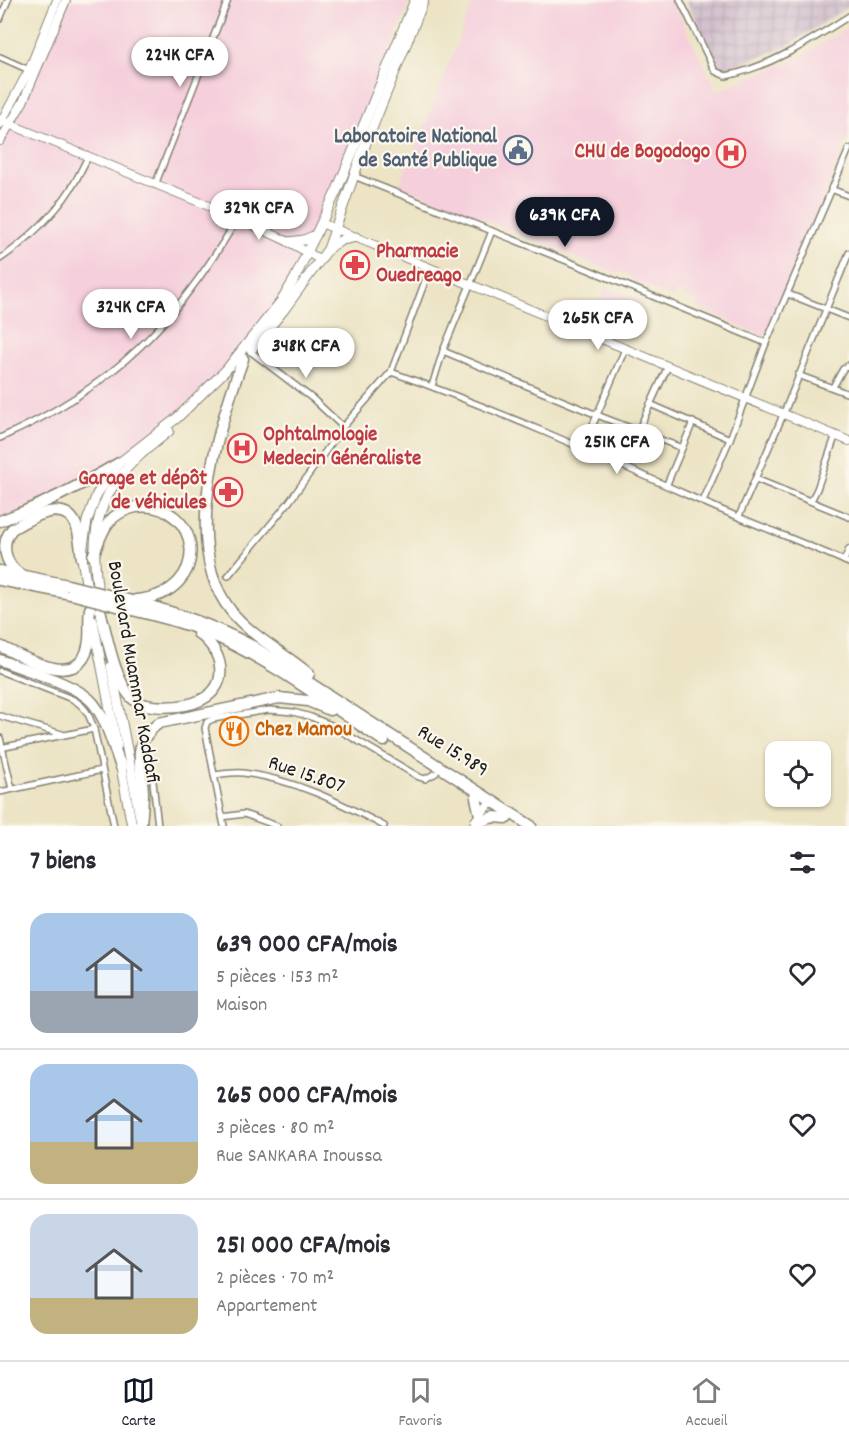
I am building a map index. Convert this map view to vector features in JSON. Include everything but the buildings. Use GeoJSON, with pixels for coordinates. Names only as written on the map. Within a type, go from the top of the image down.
{"type":"FeatureCollection","features":[{"type":"Feature","properties":{"kind":"highway"},"geometry":{"type":"LineString","coordinates":[[247,355],[225,408],[209,493],[205,545],[214,581],[231,612],[262,640],[287,655],[350,714]]}},
{"type":"Feature","properties":{"kind":"highway"},"geometry":{"type":"LineString","coordinates":[[0,521],[88,481],[119,463]]}},
{"type":"Feature","properties":{"kind":"highway"},"geometry":{"type":"LineString","coordinates":[[88,557],[109,522],[116,515],[130,508],[144,506],[157,508],[182,525],[189,539],[190,554],[188,568],[180,582],[167,592],[154,597],[113,600]]}},
{"type":"Feature","properties":{"kind":"highway"},"geometry":{"type":"LineString","coordinates":[[22,579],[6,562],[0,543],[7,532],[48,512],[66,513],[72,519],[88,557]]}},
{"type":"Feature","properties":{"kind":"highway"},"geometry":{"type":"LineString","coordinates":[[0,571],[22,579],[113,600],[212,634],[252,654],[350,714]]}},
{"type":"Feature","properties":{"kind":"highway"},"geometry":{"type":"LineString","coordinates":[[0,582],[22,579]]}},
{"type":"Feature","properties":{"kind":"highway"},"geometry":{"type":"LineString","coordinates":[[129,600],[179,614],[235,637],[274,658],[436,773],[476,798],[493,805],[520,826]]}},
{"type":"Feature","properties":{"kind":"highway"},"geometry":{"type":"LineString","coordinates":[[95,610],[120,678],[130,697],[144,705],[156,707],[203,700],[218,682],[221,667],[213,645],[190,628],[174,621]]}},
{"type":"Feature","properties":{"kind":"highway"},"geometry":{"type":"LineString","coordinates":[[0,646],[48,667],[62,670],[72,667],[84,657],[95,610]]}},
{"type":"Feature","properties":{"kind":"highway"},"geometry":{"type":"LineString","coordinates":[[0,660],[74,688],[91,700],[102,717],[121,767]]}},
{"type":"Feature","properties":{"kind":"highway"},"geometry":{"type":"LineString","coordinates":[[138,826],[142,791],[139,750],[147,734],[159,723],[279,698],[308,702],[350,714]]}},
{"type":"Feature","properties":{"kind":"highway","name":"Rue 15.989"},"geometry":{"type":"LineString","coordinates":[[350,714],[493,805],[531,826]]}},
{"type":"Feature","properties":{"kind":"highway"},"geometry":{"type":"LineString","coordinates":[[476,798],[478,822],[497,816],[507,818]]}},
{"type":"Feature","properties":{"kind":"main road"},"geometry":{"type":"LineString","coordinates":[[57,0],[28,70],[1,122],[238,218],[321,260]]}},
{"type":"Feature","properties":{"kind":"main road"},"geometry":{"type":"LineString","coordinates":[[0,141],[23,102],[66,0]]}},
{"type":"Feature","properties":{"kind":"main road","name":"Boulevard Muammar Kaddafi"},"geometry":{"type":"LineString","coordinates":[[138,826],[121,767],[95,610],[88,557],[87,520],[97,494],[119,463],[177,418],[226,370],[282,300],[337,190],[415,0]]}},
{"type":"Feature","properties":{"kind":"main road","name":"Boulevard Muammar Kaddafi"},"geometry":{"type":"LineString","coordinates":[[88,557],[100,510],[117,479],[132,463],[178,424],[247,355],[328,249],[353,176],[424,0]]}},
{"type":"Feature","properties":{"kind":"main road"},"geometry":{"type":"LineString","coordinates":[[321,223],[849,441]]}},
{"type":"Feature","properties":{"kind":"main road"},"geometry":{"type":"LineString","coordinates":[[289,242],[304,240],[316,235]]}},
{"type":"Feature","properties":{"kind":"main road"},"geometry":{"type":"LineString","coordinates":[[328,249],[342,240],[356,237]]}},
{"type":"Feature","properties":{"kind":"main road","name":"Boulevard Muammar Kaddafi"},"geometry":{"type":"LineString","coordinates":[[95,610],[138,826]]}},
{"type":"Feature","properties":{"kind":"main road"},"geometry":{"type":"LineString","coordinates":[[478,822],[493,805]]}},
{"type":"Feature","properties":{"kind":"street"},"geometry":{"type":"LineString","coordinates":[[0,19],[8,0]]}},
{"type":"Feature","properties":{"kind":"street"},"geometry":{"type":"LineString","coordinates":[[155,185],[228,0]]}},
{"type":"Feature","properties":{"kind":"street"},"geometry":{"type":"LineString","coordinates":[[680,0],[715,71],[726,76],[771,62],[799,48],[849,16]]}},
{"type":"Feature","properties":{"kind":"street"},"geometry":{"type":"LineString","coordinates":[[0,57],[28,70]]}},
{"type":"Feature","properties":{"kind":"street"},"geometry":{"type":"LineString","coordinates":[[703,501],[746,399],[766,343],[849,151]]}},
{"type":"Feature","properties":{"kind":"street"},"geometry":{"type":"LineString","coordinates":[[0,259],[24,240],[70,192],[88,157]]}},
{"type":"Feature","properties":{"kind":"street"},"geometry":{"type":"LineString","coordinates":[[353,176],[766,343]]}},
{"type":"Feature","properties":{"kind":"street"},"geometry":{"type":"LineString","coordinates":[[831,189],[849,196]]}},
{"type":"Feature","properties":{"kind":"street"},"geometry":{"type":"LineString","coordinates":[[0,438],[53,412],[83,393],[117,368],[148,340],[177,308],[211,263],[238,218]]}},
{"type":"Feature","properties":{"kind":"street"},"geometry":{"type":"LineString","coordinates":[[432,386],[443,351],[492,231]]}},
{"type":"Feature","properties":{"kind":"street"},"geometry":{"type":"LineString","coordinates":[[739,516],[849,253]]}},
{"type":"Feature","properties":{"kind":"street"},"geometry":{"type":"LineString","coordinates":[[228,576],[390,372],[430,268]]}},
{"type":"Feature","properties":{"kind":"street"},"geometry":{"type":"LineString","coordinates":[[788,294],[849,318]]}},
{"type":"Feature","properties":{"kind":"street"},"geometry":{"type":"LineString","coordinates":[[583,448],[625,349]]}},
{"type":"Feature","properties":{"kind":"street"},"geometry":{"type":"LineString","coordinates":[[443,351],[682,448]]}},
{"type":"Feature","properties":{"kind":"street"},"geometry":{"type":"LineString","coordinates":[[247,355],[313,399],[344,428]]}},
{"type":"Feature","properties":{"kind":"street"},"geometry":{"type":"LineString","coordinates":[[833,387],[843,369],[849,365]]}},
{"type":"Feature","properties":{"kind":"street"},"geometry":{"type":"LineString","coordinates":[[638,431],[668,366]]}},
{"type":"Feature","properties":{"kind":"street"},"geometry":{"type":"LineString","coordinates":[[390,372],[432,386],[583,448],[847,562],[849,549]]}},
{"type":"Feature","properties":{"kind":"street"},"geometry":{"type":"LineString","coordinates":[[798,375],[849,394]]}},
{"type":"Feature","properties":{"kind":"street"},"geometry":{"type":"LineString","coordinates":[[650,404],[730,439]]}},
{"type":"Feature","properties":{"kind":"street"},"geometry":{"type":"LineString","coordinates":[[667,484],[693,422]]}},
{"type":"Feature","properties":{"kind":"street"},"geometry":{"type":"LineString","coordinates":[[811,501],[835,437]]}},
{"type":"Feature","properties":{"kind":"street"},"geometry":{"type":"LineString","coordinates":[[756,479],[849,517]]}},
{"type":"Feature","properties":{"kind":"street"},"geometry":{"type":"LineString","coordinates":[[0,671],[72,699],[82,705],[90,715],[114,826]]}},
{"type":"Feature","properties":{"kind":"street"},"geometry":{"type":"LineString","coordinates":[[224,826],[206,734],[207,722],[228,715],[269,710],[293,712],[332,724],[419,777],[425,778],[436,773]]}},
{"type":"Feature","properties":{"kind":"street"},"geometry":{"type":"LineString","coordinates":[[0,716],[63,734]]}},
{"type":"Feature","properties":{"kind":"street"},"geometry":{"type":"LineString","coordinates":[[1,748],[94,729]]}},
{"type":"Feature","properties":{"kind":"street"},"geometry":{"type":"LineString","coordinates":[[0,738],[12,789]]}},
{"type":"Feature","properties":{"kind":"street"},"geometry":{"type":"LineString","coordinates":[[0,792],[102,770]]}},
{"type":"Feature","properties":{"kind":"street"},"geometry":{"type":"LineString","coordinates":[[152,773],[158,826]]}},
{"type":"Feature","properties":{"kind":"street","name":"Rue 15.807"},"geometry":{"type":"LineString","coordinates":[[214,775],[241,773],[296,785],[355,810],[384,826]]}},
{"type":"Feature","properties":{"kind":"street"},"geometry":{"type":"LineString","coordinates":[[222,818],[244,814],[277,826]]}},
{"type":"Feature","properties":{"kind":"shaded area"},"geometry":{"type":"Polygon","coordinates":[[[65,0],[410,0],[370,108],[295,278],[226,370],[135,450],[0,521],[0,140],[11,125],[65,0]]]}},
{"type":"Feature","properties":{"kind":"shaded area","name":"CHU de Bogodogo"},"geometry":{"type":"Polygon","coordinates":[[[474,0],[672,0],[717,91],[802,56],[849,26],[849,135],[765,337],[698,308],[695,300],[679,292],[672,297],[632,281],[630,276],[621,272],[618,274],[399,185],[474,0]]]}},
{"type":"Feature","properties":{"kind":"shaded area"},"geometry":{"type":"Polygon","coordinates":[[[686,0],[849,0],[849,6],[786,47],[722,70],[686,0]]]}},
{"type":"Feature","properties":{"kind":"shaded area"},"geometry":{"type":"Polygon","coordinates":[[[606,287],[639,300],[640,304],[624,341],[589,327],[606,287]]]}},
{"type":"Feature","properties":{"kind":"place","name":"Laboratoire National de Santé Publique"},"geometry":{"type":"Point","coordinates":[518,150]}},
{"type":"Feature","properties":{"kind":"place","name":"CHU de Bogodogo"},"geometry":{"type":"Point","coordinates":[731,153]}},
{"type":"Feature","properties":{"kind":"place","name":"Pharmacie Ouedreago"},"geometry":{"type":"Point","coordinates":[355,265]}},
{"type":"Feature","properties":{"kind":"place","name":"Ophtalmologie Medecin Généraliste"},"geometry":{"type":"Point","coordinates":[242,448]}},
{"type":"Feature","properties":{"kind":"place","name":"Garage et dépôt de véhicules"},"geometry":{"type":"Point","coordinates":[228,492]}},
{"type":"Feature","properties":{"kind":"place","name":"Chez Mamou"},"geometry":{"type":"Point","coordinates":[234,731]}}]}
